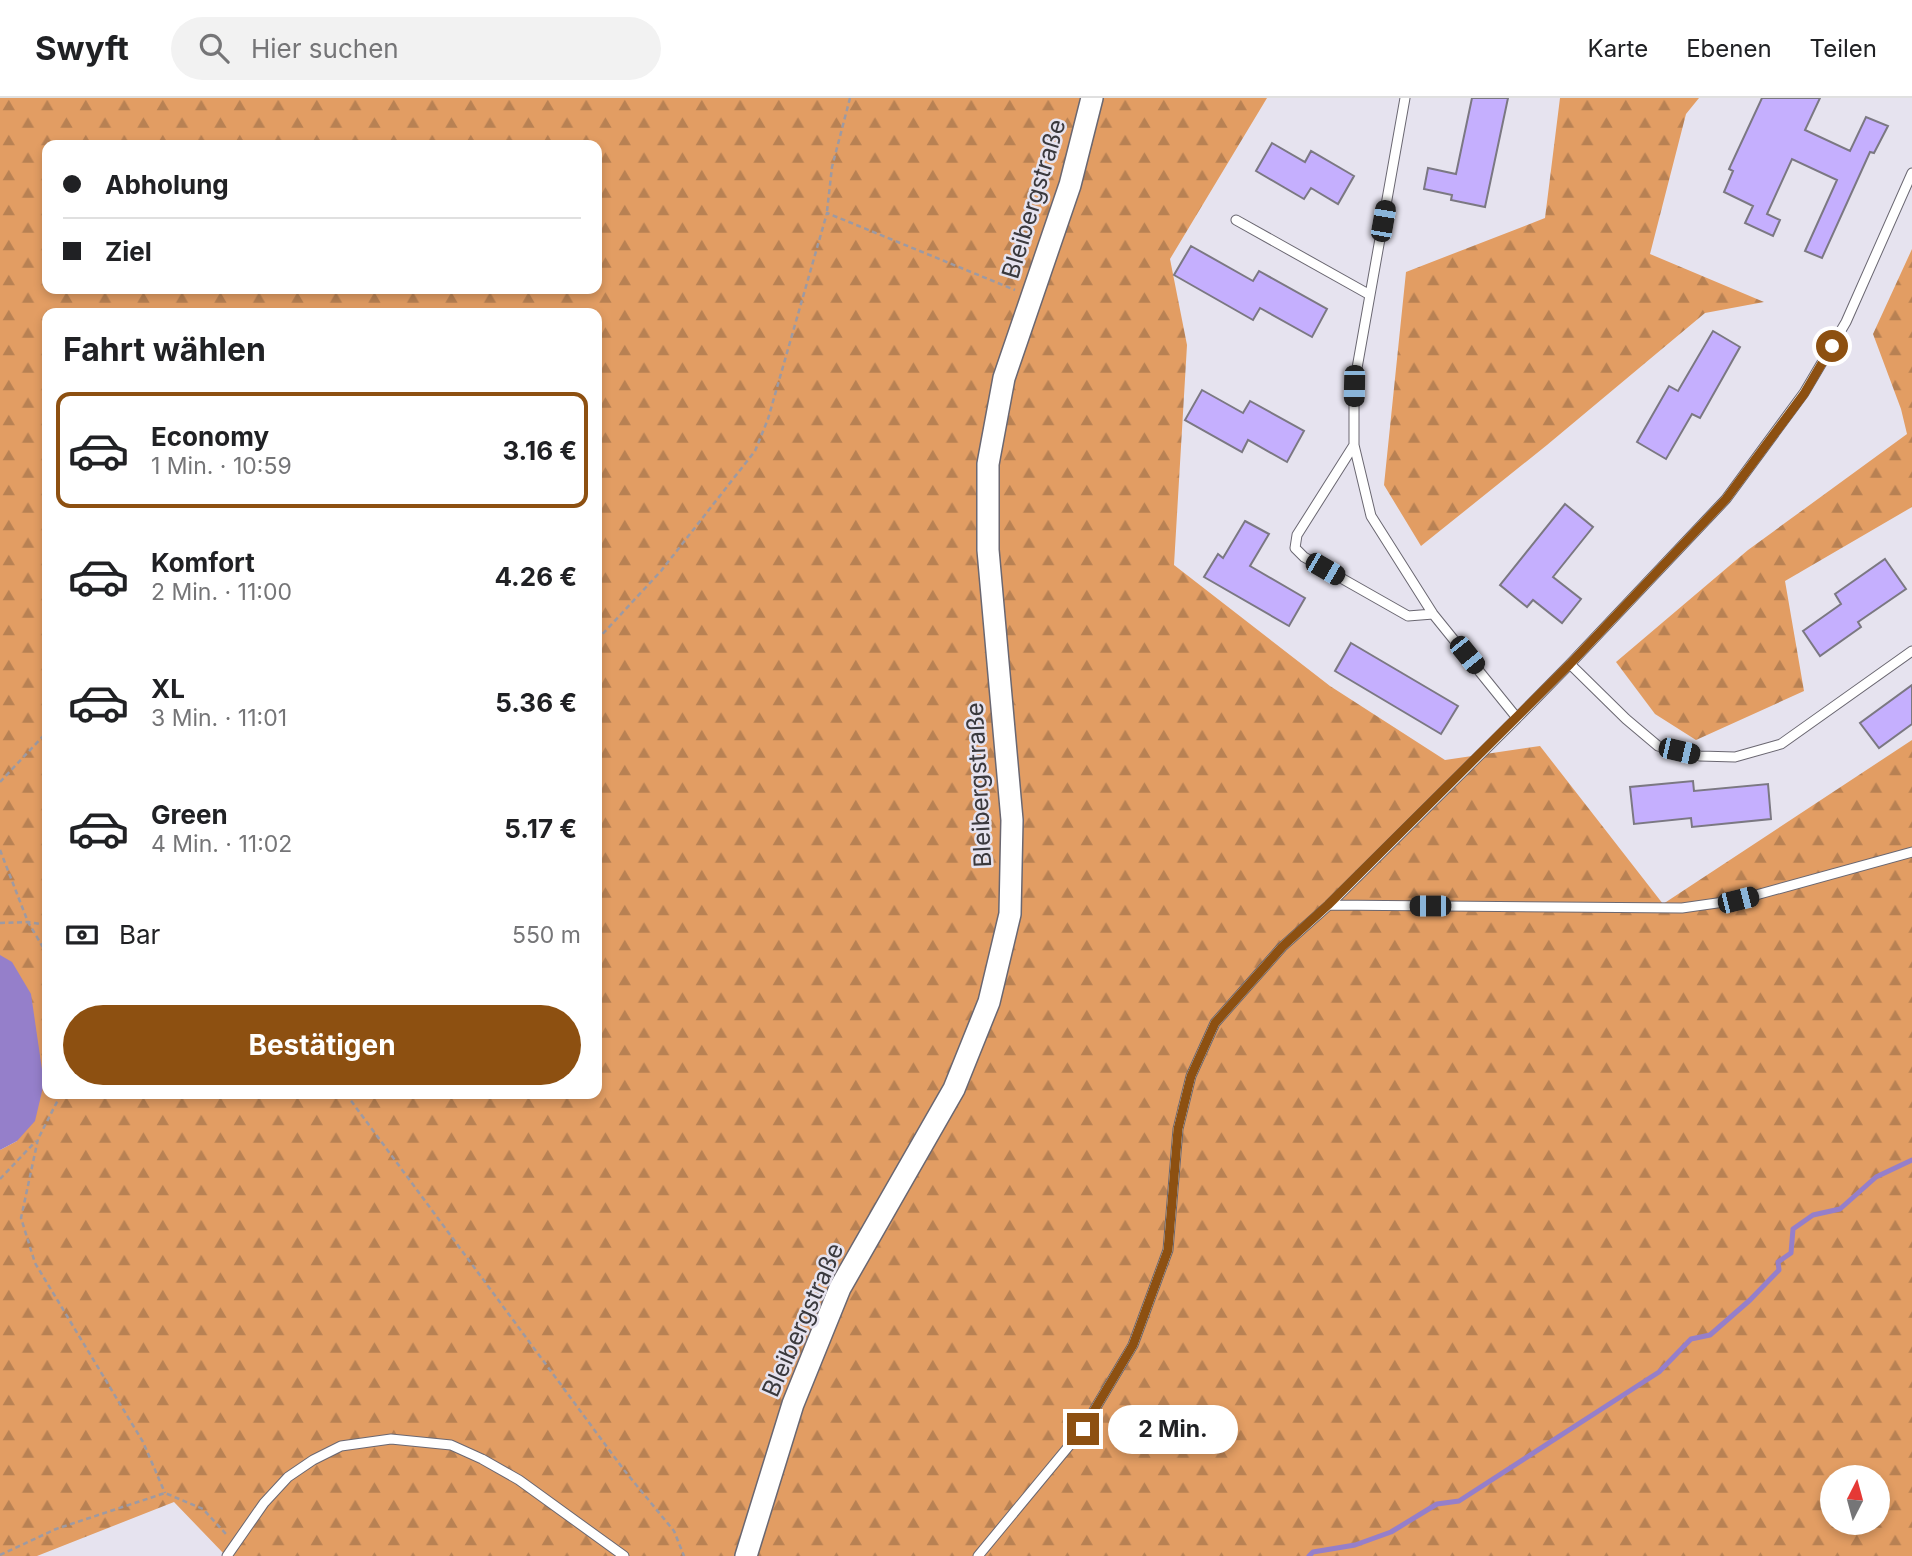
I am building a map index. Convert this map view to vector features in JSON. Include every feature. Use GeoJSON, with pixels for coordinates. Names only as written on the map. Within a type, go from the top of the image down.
{"type":"FeatureCollection","features":[{"type":"Feature","properties":{"kind":"street","name":"Bleibergstraße"},"geometry":{"type":"LineString","coordinates":[[746,1556],[793,1404],[840,1288],[954,1089],[989,1002],[1010,914],[1012,820],[988,550],[988,464],[1004,378],[1070,185],[1092,98]]}},
{"type":"Feature","properties":{"kind":"lane"},"geometry":{"type":"LineString","coordinates":[[1405,98],[1354,386],[1354,445],[1371,516],[1433,614],[1517,718]]}},
{"type":"Feature","properties":{"kind":"lane"},"geometry":{"type":"LineString","coordinates":[[978,1556],[1083,1429],[1133,1345],[1168,1250],[1178,1129],[1191,1076],[1215,1023],[1282,947],[1517,718],[1726,499],[1804,394],[1846,322],[1912,173]]}},
{"type":"Feature","properties":{"kind":"lane"},"geometry":{"type":"LineString","coordinates":[[1236,220],[1370,295]]}},
{"type":"Feature","properties":{"kind":"lane"},"geometry":{"type":"LineString","coordinates":[[1354,445],[1297,535],[1295,548],[1304,557],[1408,616],[1433,614]]}},
{"type":"Feature","properties":{"kind":"lane"},"geometry":{"type":"LineString","coordinates":[[1570,664],[1658,746],[1700,756],[1735,757],[1781,744],[1912,651]]}},
{"type":"Feature","properties":{"kind":"lane"},"geometry":{"type":"LineString","coordinates":[[1328,905],[1682,908],[1738,900],[1912,852]]}},
{"type":"Feature","properties":{"kind":"lane"},"geometry":{"type":"LineString","coordinates":[[227,1556],[264,1503],[288,1477],[341,1446],[391,1439],[451,1445],[482,1459],[519,1480],[624,1556]]}},
{"type":"Feature","properties":{"kind":"path"},"geometry":{"type":"LineString","coordinates":[[602,635],[661,571],[755,452],[768,419],[827,213],[832,167],[850,98]]}},
{"type":"Feature","properties":{"kind":"path"},"geometry":{"type":"LineString","coordinates":[[827,213],[1031,296]]}},
{"type":"Feature","properties":{"kind":"path"},"geometry":{"type":"LineString","coordinates":[[0,782],[42,737]]}},
{"type":"Feature","properties":{"kind":"path"},"geometry":{"type":"LineString","coordinates":[[0,850],[28,922],[42,946]]}},
{"type":"Feature","properties":{"kind":"path"},"geometry":{"type":"LineString","coordinates":[[0,923],[42,924]]}},
{"type":"Feature","properties":{"kind":"path"},"geometry":{"type":"LineString","coordinates":[[58,1099],[38,1139],[21,1218],[35,1263],[143,1442],[166,1493]]}},
{"type":"Feature","properties":{"kind":"path"},"geometry":{"type":"LineString","coordinates":[[350,1099],[624,1470],[674,1531],[684,1556]]}},
{"type":"Feature","properties":{"kind":"path"},"geometry":{"type":"LineString","coordinates":[[0,1180],[38,1139]]}},
{"type":"Feature","properties":{"kind":"path"},"geometry":{"type":"LineString","coordinates":[[0,1555],[57,1529],[166,1493],[203,1509],[236,1545]]}},
{"type":"Feature","properties":{"kind":"green space"},"geometry":{"type":"Polygon","coordinates":[[[0,98],[1267,98],[1170,259],[1187,345],[1174,565],[1330,686],[1445,760],[1540,746],[1663,904],[1912,740],[1912,1556],[226,1556],[174,1502],[37,1556],[0,1556],[0,1150],[17,1141],[0,955],[0,98]]]}},
{"type":"Feature","properties":{"kind":"green space"},"geometry":{"type":"Polygon","coordinates":[[[1560,98],[1699,98],[1686,114],[1650,254],[1764,302],[1705,313],[1421,546],[1384,485],[1406,272],[1545,218],[1560,98]]]}},
{"type":"Feature","properties":{"kind":"green space"},"geometry":{"type":"Polygon","coordinates":[[[1912,249],[1912,507],[1785,581],[1804,691],[1696,740],[1655,714],[1616,662],[1748,550],[1907,434],[1901,409],[1873,334],[1912,249]]]}},
{"type":"Feature","properties":{"kind":"shaded area"},"geometry":{"type":"Polygon","coordinates":[[[0,955],[12,962],[31,994],[42,1069],[42,1091],[35,1121],[17,1141],[0,1150],[0,955]]]}},
{"type":"Feature","properties":{"kind":"building"},"geometry":{"type":"Polygon","coordinates":[[[1472,98],[1508,98],[1485,207],[1451,200],[1452,195],[1424,189],[1428,168],[1456,174],[1472,98]]]}},
{"type":"Feature","properties":{"kind":"building"},"geometry":{"type":"Polygon","coordinates":[[[1762,98],[1820,98],[1805,130],[1850,151],[1866,117],[1888,126],[1874,153],[1870,152],[1822,258],[1805,251],[1837,180],[1792,159],[1767,214],[1780,220],[1773,236],[1745,223],[1753,206],[1724,192],[1733,171],[1729,169],[1762,98]]]}},
{"type":"Feature","properties":{"kind":"building"},"geometry":{"type":"Polygon","coordinates":[[[1272,143],[1305,162],[1311,151],[1354,176],[1338,204],[1311,188],[1304,199],[1256,171],[1272,143]]]}},
{"type":"Feature","properties":{"kind":"building"},"geometry":{"type":"Polygon","coordinates":[[[1191,246],[1253,281],[1259,271],[1327,309],[1312,337],[1260,308],[1253,320],[1174,275],[1191,246]]]}},
{"type":"Feature","properties":{"kind":"building"},"geometry":{"type":"Polygon","coordinates":[[[1713,331],[1740,347],[1700,418],[1692,414],[1666,459],[1637,442],[1669,386],[1678,391],[1713,331]]]}},
{"type":"Feature","properties":{"kind":"building"},"geometry":{"type":"Polygon","coordinates":[[[1202,390],[1243,413],[1250,401],[1304,431],[1287,462],[1248,440],[1242,452],[1185,420],[1202,390]]]}},
{"type":"Feature","properties":{"kind":"building"},"geometry":{"type":"Polygon","coordinates":[[[1565,504],[1593,527],[1553,577],[1581,599],[1562,623],[1533,600],[1527,607],[1500,585],[1565,504]]]}},
{"type":"Feature","properties":{"kind":"building"},"geometry":{"type":"Polygon","coordinates":[[[1245,521],[1269,534],[1250,566],[1305,598],[1289,626],[1204,577],[1218,554],[1223,558],[1245,521]]]}},
{"type":"Feature","properties":{"kind":"building"},"geometry":{"type":"Polygon","coordinates":[[[1885,559],[1906,589],[1858,622],[1861,627],[1820,656],[1803,631],[1841,604],[1835,594],[1885,559]]]}},
{"type":"Feature","properties":{"kind":"building"},"geometry":{"type":"Polygon","coordinates":[[[1351,643],[1458,706],[1441,734],[1335,671],[1351,643]]]}},
{"type":"Feature","properties":{"kind":"building"},"geometry":{"type":"Polygon","coordinates":[[[1912,685],[1912,724],[1879,748],[1860,723],[1912,685]]]}},
{"type":"Feature","properties":{"kind":"building"},"geometry":{"type":"Polygon","coordinates":[[[1693,781],[1694,791],[1768,784],[1771,819],[1692,827],[1691,818],[1634,824],[1630,787],[1693,781]]]}},
{"type":"Feature","properties":{"kind":"waterway"},"geometry":{"type":"LineString","coordinates":[[1309,1556],[1313,1552],[1355,1545],[1391,1532],[1437,1504],[1459,1501],[1659,1372],[1691,1339],[1710,1335],[1779,1270],[1778,1262],[1791,1253],[1793,1229],[1813,1215],[1840,1209],[1876,1177],[1912,1160]]}},
{"type":"Feature","properties":{"kind":"route"},"geometry":{"type":"LineString","coordinates":[[1083,1429],[1133,1345],[1168,1250],[1178,1129],[1191,1076],[1215,1023],[1282,947],[1328,905],[1570,664],[1726,499],[1804,394],[1832,346]]}}]}
